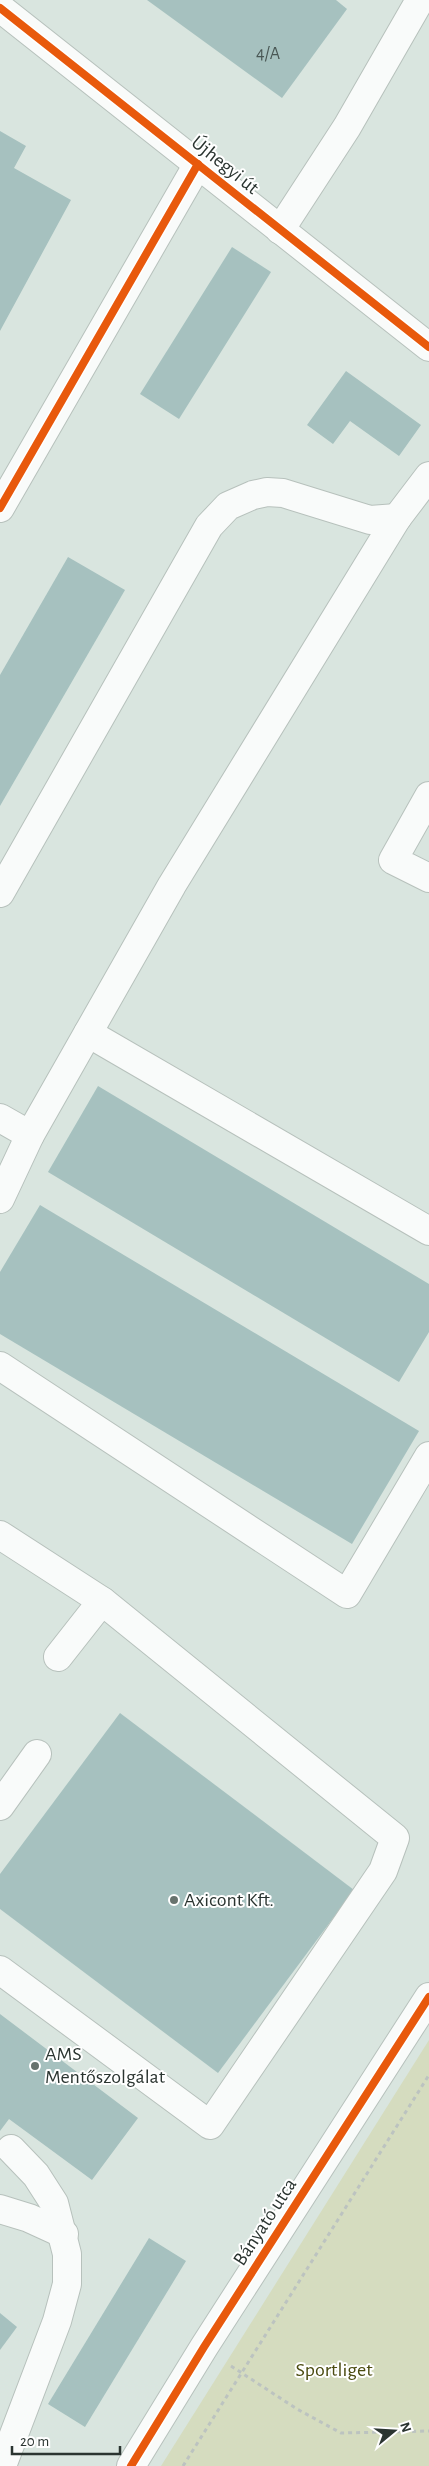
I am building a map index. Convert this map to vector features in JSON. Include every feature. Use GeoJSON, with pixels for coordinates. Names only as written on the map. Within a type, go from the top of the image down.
{"type":"FeatureCollection","features":[{"type":"Feature","properties":{"kind":"street"},"geometry":{"type":"LineString","coordinates":[[280,230],[347,127],[420,0]]}},
{"type":"Feature","properties":{"kind":"street","name":"Újhegyi út"},"geometry":{"type":"LineString","coordinates":[[0,8],[429,347]]}},
{"type":"Feature","properties":{"kind":"street"},"geometry":{"type":"LineString","coordinates":[[0,508],[198,164]]}},
{"type":"Feature","properties":{"kind":"street"},"geometry":{"type":"LineString","coordinates":[[0,1199],[30,1135],[177,876],[397,518],[429,476]]}},
{"type":"Feature","properties":{"kind":"street"},"geometry":{"type":"LineString","coordinates":[[0,893],[209,526],[228,506],[253,495],[283,493],[370,520],[397,518]]}},
{"type":"Feature","properties":{"kind":"street"},"geometry":{"type":"LineString","coordinates":[[429,796],[392,860],[429,878]]}},
{"type":"Feature","properties":{"kind":"street"},"geometry":{"type":"LineString","coordinates":[[88,1033],[429,1231]]}},
{"type":"Feature","properties":{"kind":"street"},"geometry":{"type":"LineString","coordinates":[[0,1118],[30,1135]]}},
{"type":"Feature","properties":{"kind":"street"},"geometry":{"type":"LineString","coordinates":[[0,1366],[347,1594],[429,1456]]}},
{"type":"Feature","properties":{"kind":"street"},"geometry":{"type":"LineString","coordinates":[[0,1535],[102,1601],[396,1838],[383,1871],[210,2125],[0,1970]]}},
{"type":"Feature","properties":{"kind":"street"},"geometry":{"type":"LineString","coordinates":[[58,1657],[102,1601]]}},
{"type":"Feature","properties":{"kind":"street"},"geometry":{"type":"LineString","coordinates":[[0,1806],[36,1754]]}},
{"type":"Feature","properties":{"kind":"street","name":"Bányató utca"},"geometry":{"type":"LineString","coordinates":[[131,2466],[204,2347],[429,1997]]}},
{"type":"Feature","properties":{"kind":"street"},"geometry":{"type":"LineString","coordinates":[[2,2466],[57,2321],[67,2284],[67,2254],[64,2234],[54,2203],[36,2175],[11,2149]]}},
{"type":"Feature","properties":{"kind":"street"},"geometry":{"type":"LineString","coordinates":[[0,2209],[29,2218],[64,2234]]}},
{"type":"Feature","properties":{"kind":"path"},"geometry":{"type":"LineString","coordinates":[[183,2466],[429,2076]]}},
{"type":"Feature","properties":{"kind":"path"},"geometry":{"type":"LineString","coordinates":[[204,2347],[241,2374],[297,2409],[341,2433],[429,2431]]}},
{"type":"Feature","properties":{"kind":"green space","name":"Sportliget"},"geometry":{"type":"Polygon","coordinates":[[[429,2040],[429,2466],[161,2466],[429,2040]]]}},
{"type":"Feature","properties":{"kind":"building"},"geometry":{"type":"Polygon","coordinates":[[[147,0],[336,0],[347,9],[282,98],[147,0]]]}},
{"type":"Feature","properties":{"kind":"building"},"geometry":{"type":"Polygon","coordinates":[[[0,131],[26,146],[14,168],[71,200],[0,331],[0,131]]]}},
{"type":"Feature","properties":{"kind":"building"},"geometry":{"type":"Polygon","coordinates":[[[232,247],[271,272],[179,419],[140,394],[232,247]]]}},
{"type":"Feature","properties":{"kind":"building"},"geometry":{"type":"Polygon","coordinates":[[[346,371],[421,425],[399,456],[350,421],[333,444],[307,425],[346,371]]]}},
{"type":"Feature","properties":{"kind":"building"},"geometry":{"type":"Polygon","coordinates":[[[68,557],[125,590],[0,806],[0,675],[68,557]]]}},
{"type":"Feature","properties":{"kind":"building"},"geometry":{"type":"Polygon","coordinates":[[[98,1086],[429,1284],[429,1332],[399,1382],[48,1172],[98,1086]]]}},
{"type":"Feature","properties":{"kind":"building"},"geometry":{"type":"Polygon","coordinates":[[[40,1205],[419,1431],[352,1544],[0,1334],[0,1272],[40,1205]]]}},
{"type":"Feature","properties":{"kind":"building","name":"Axicont Kft."},"geometry":{"type":"Polygon","coordinates":[[[120,1713],[354,1890],[218,2073],[0,1909],[0,1874],[120,1713]]]}},
{"type":"Feature","properties":{"kind":"building","name":"AMS Mentőszolgálat"},"geometry":{"type":"Polygon","coordinates":[[[0,2014],[138,2118],[92,2180],[9,2119],[0,2131],[0,2014]]]}},
{"type":"Feature","properties":{"kind":"building"},"geometry":{"type":"Polygon","coordinates":[[[149,2238],[186,2261],[85,2427],[48,2404],[149,2238]]]}},
{"type":"Feature","properties":{"kind":"building"},"geometry":{"type":"Polygon","coordinates":[[[0,2313],[17,2327],[0,2350],[0,2313]]]}},
{"type":"Feature","properties":{"kind":"cycle path"},"geometry":{"type":"LineString","coordinates":[[0,8],[429,347]]}},
{"type":"Feature","properties":{"kind":"cycle path"},"geometry":{"type":"LineString","coordinates":[[0,508],[198,164]]}},
{"type":"Feature","properties":{"kind":"cycle path"},"geometry":{"type":"LineString","coordinates":[[131,2466],[204,2347],[429,1997]]}},
{"type":"Feature","properties":{"kind":"place","name":"Axicont Kft."},"geometry":{"type":"Point","coordinates":[174,1900]}},
{"type":"Feature","properties":{"kind":"place","name":"AMS Mentőszolgálat"},"geometry":{"type":"Point","coordinates":[35,2066]}}]}
